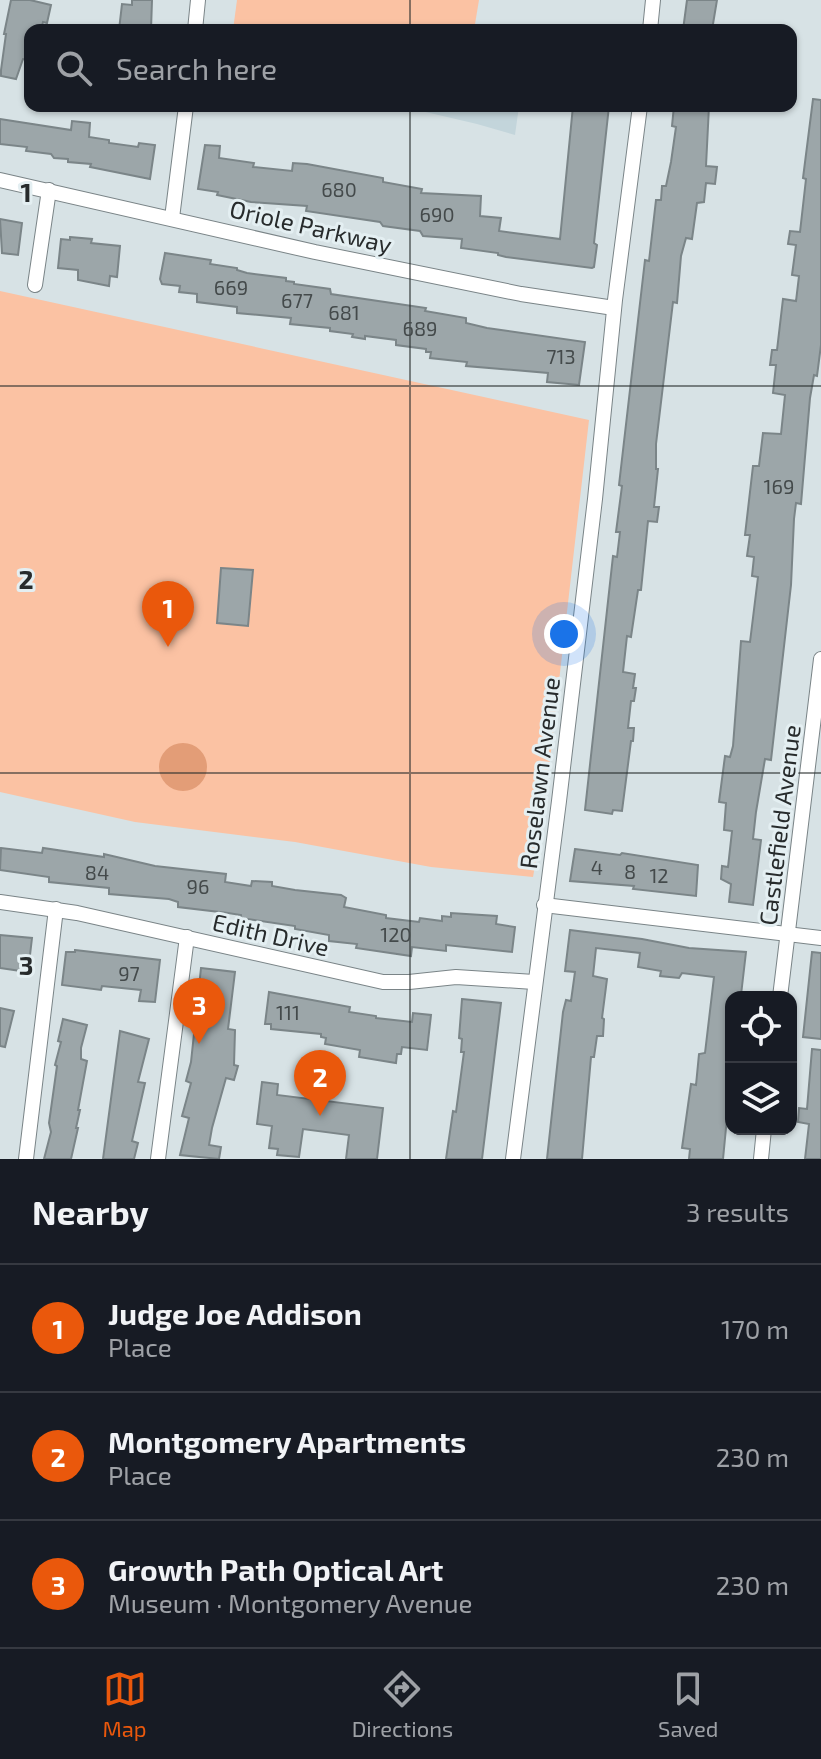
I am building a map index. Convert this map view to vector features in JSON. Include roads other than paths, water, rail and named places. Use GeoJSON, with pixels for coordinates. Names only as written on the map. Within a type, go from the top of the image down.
{"type":"FeatureCollection","features":[{"type":"Feature","properties":{"kind":"street"},"geometry":{"type":"LineString","coordinates":[[196,24],[198,0]]}},
{"type":"Feature","properties":{"kind":"street"},"geometry":{"type":"LineString","coordinates":[[651,24],[653,0]]}},
{"type":"Feature","properties":{"kind":"street"},"geometry":{"type":"LineString","coordinates":[[172,218],[185,112]]}},
{"type":"Feature","properties":{"kind":"street","name":"Roselawn Avenue"},"geometry":{"type":"LineString","coordinates":[[513,1159],[595,499],[614,308],[639,112]]}},
{"type":"Feature","properties":{"kind":"street","name":"Oriole Parkway"},"geometry":{"type":"LineString","coordinates":[[0,180],[315,252],[521,294],[614,308]]}},
{"type":"Feature","properties":{"kind":"street"},"geometry":{"type":"LineString","coordinates":[[35,285],[49,190]]}},
{"type":"Feature","properties":{"kind":"street","name":"Castlefield Avenue"},"geometry":{"type":"LineString","coordinates":[[781,991],[821,659]]}},
{"type":"Feature","properties":{"kind":"street","name":"Edith Drive"},"geometry":{"type":"LineString","coordinates":[[0,902],[56,909],[383,982],[466,977],[534,982]]}},
{"type":"Feature","properties":{"kind":"street"},"geometry":{"type":"LineString","coordinates":[[544,905],[821,938]]}},
{"type":"Feature","properties":{"kind":"street"},"geometry":{"type":"LineString","coordinates":[[26,1159],[56,909]]}},
{"type":"Feature","properties":{"kind":"street"},"geometry":{"type":"LineString","coordinates":[[158,1159],[187,937]]}},
{"type":"Feature","properties":{"kind":"street"},"geometry":{"type":"LineString","coordinates":[[761,1159],[763,1135]]}},
{"type":"Feature","properties":{"kind":"place","name":"Judge Joe Addison"},"geometry":{"type":"Point","coordinates":[168,647]}},
{"type":"Feature","properties":{"kind":"place","name":"Growth Path Optical Art"},"geometry":{"type":"Point","coordinates":[199,1044]}},
{"type":"Feature","properties":{"kind":"place","name":"Montgomery Apartments"},"geometry":{"type":"Point","coordinates":[320,1116]}}]}
